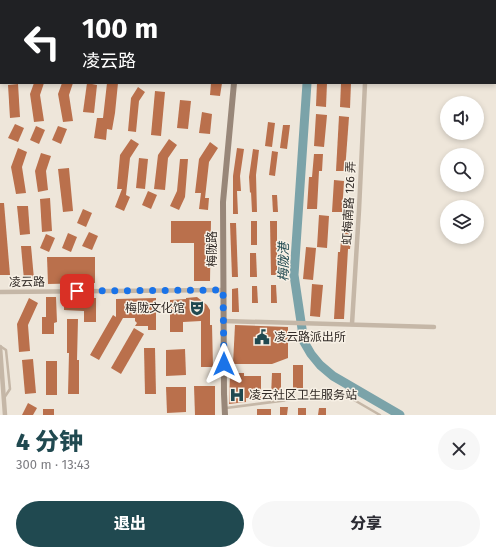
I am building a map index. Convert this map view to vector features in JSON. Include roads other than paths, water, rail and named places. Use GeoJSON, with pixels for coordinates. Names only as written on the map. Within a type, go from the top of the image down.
{"type":"FeatureCollection","features":[{"type":"Feature","properties":{"kind":"highway"},"geometry":{"type":"LineString","coordinates":[[33,0],[38,0]]}},
{"type":"Feature","properties":{"kind":"street","name":"梅陇路"},"geometry":{"type":"LineString","coordinates":[[225,415],[223,202],[234,84]]}},
{"type":"Feature","properties":{"kind":"street","name":"虹梅南路 126 弄"},"geometry":{"type":"LineString","coordinates":[[352,324],[359,218],[365,84]]}},
{"type":"Feature","properties":{"kind":"street","name":"凌云路"},"geometry":{"type":"LineString","coordinates":[[0,292],[223,290]]}},
{"type":"Feature","properties":{"kind":"street"},"geometry":{"type":"LineString","coordinates":[[224,320],[434,327]]}},
{"type":"Feature","properties":{"kind":"street"},"geometry":{"type":"LineString","coordinates":[[0,346],[5,415]]}},
{"type":"Feature","properties":{"kind":"lane"},"geometry":{"type":"LineString","coordinates":[[225,408],[342,392],[380,415]]}},
{"type":"Feature","properties":{"kind":"waterway","name":"梅陇港"},"geometry":{"type":"LineString","coordinates":[[307,84],[294,275],[304,342],[320,365],[333,376],[400,415]]}},
{"type":"Feature","properties":{"kind":"place","name":"梅陇文化馆"},"geometry":{"type":"Point","coordinates":[197,308]}},
{"type":"Feature","properties":{"kind":"place","name":"凌云路派出所"},"geometry":{"type":"Point","coordinates":[262,337]}},
{"type":"Feature","properties":{"kind":"place","name":"凌云社区卫生服务站"},"geometry":{"type":"Point","coordinates":[237,395]}}]}
